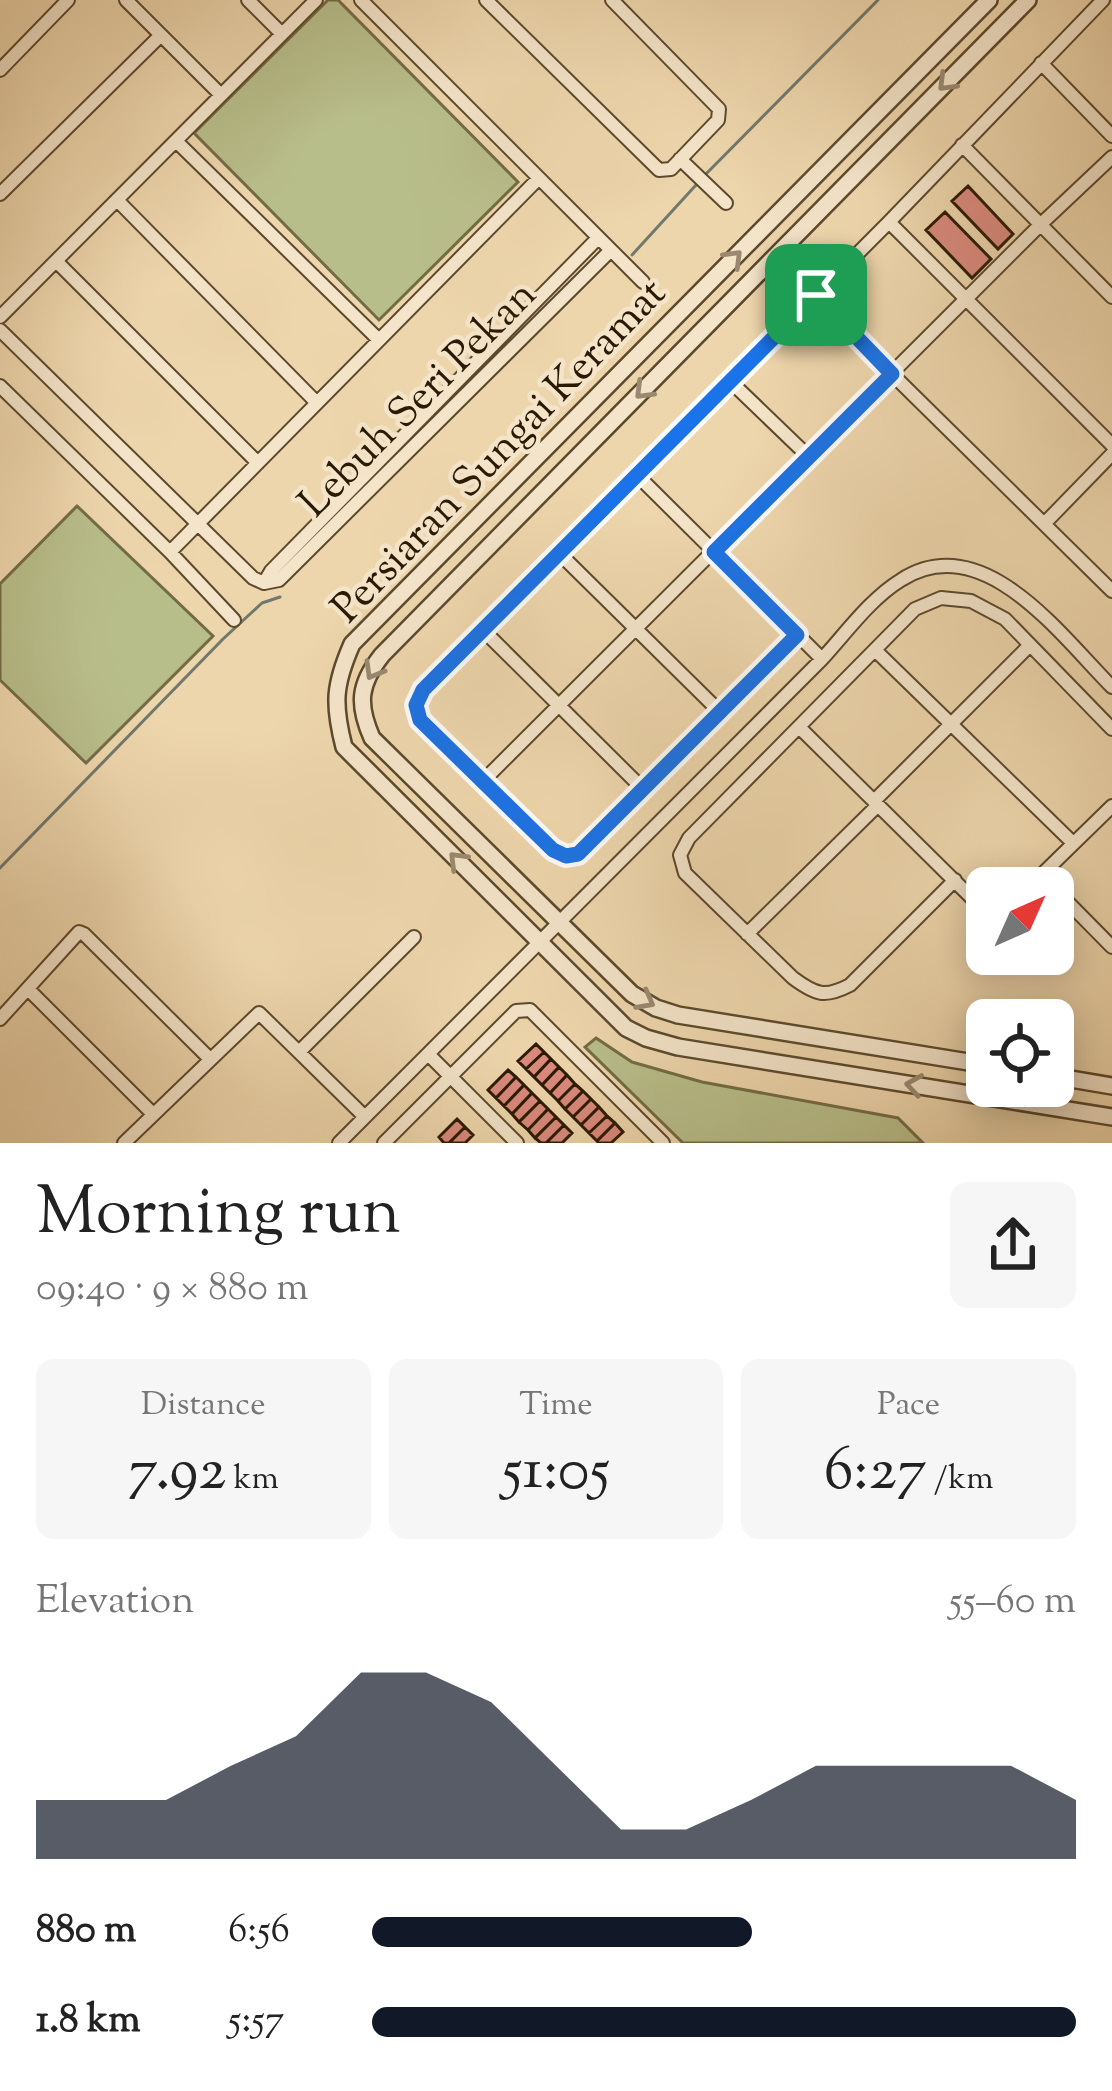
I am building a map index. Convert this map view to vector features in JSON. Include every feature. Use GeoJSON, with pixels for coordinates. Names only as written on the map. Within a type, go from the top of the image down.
{"type":"FeatureCollection","features":[{"type":"Feature","properties":{"kind":"street"},"geometry":{"type":"LineString","coordinates":[[0,70],[68,0]]}},
{"type":"Feature","properties":{"kind":"street"},"geometry":{"type":"LineString","coordinates":[[126,0],[221,95]]}},
{"type":"Feature","properties":{"kind":"street"},"geometry":{"type":"LineString","coordinates":[[248,0],[282,34]]}},
{"type":"Feature","properties":{"kind":"street"},"geometry":{"type":"LineString","coordinates":[[0,317],[316,0]]}},
{"type":"Feature","properties":{"kind":"street"},"geometry":{"type":"LineString","coordinates":[[361,0],[643,282]]}},
{"type":"Feature","properties":{"kind":"street"},"geometry":{"type":"LineString","coordinates":[[486,0],[659,170],[671,169],[718,120],[719,109],[612,0]]}},
{"type":"Feature","properties":{"kind":"street","name":"Persiaran Sungai Keramat"},"geometry":{"type":"LineString","coordinates":[[989,0],[352,644],[337,677],[334,712],[344,747],[626,1028],[646,1038],[701,1051],[1112,1117]]}},
{"type":"Feature","properties":{"kind":"street","name":"Persiaran Sungai Keramat"},"geometry":{"type":"LineString","coordinates":[[966,1062],[679,1015],[632,994],[372,738],[363,719],[362,692],[369,671],[382,655],[1028,0]]}},
{"type":"Feature","properties":{"kind":"street"},"geometry":{"type":"LineString","coordinates":[[797,635],[578,854],[566,856],[553,850],[420,720],[416,705],[423,690],[889,222],[1041,62],[1108,2]]}},
{"type":"Feature","properties":{"kind":"street"},"geometry":{"type":"LineString","coordinates":[[0,194],[161,35]]}},
{"type":"Feature","properties":{"kind":"street"},"geometry":{"type":"LineString","coordinates":[[1041,62],[1112,136]]}},
{"type":"Feature","properties":{"kind":"street"},"geometry":{"type":"LineString","coordinates":[[176,141],[379,340]]}},
{"type":"Feature","properties":{"kind":"street"},"geometry":{"type":"LineString","coordinates":[[962,145],[1112,297]]}},
{"type":"Feature","properties":{"kind":"street"},"geometry":{"type":"LineString","coordinates":[[483,782],[1112,157]]}},
{"type":"Feature","properties":{"kind":"street"},"geometry":{"type":"LineString","coordinates":[[680,159],[726,203]]}},
{"type":"Feature","properties":{"kind":"street"},"geometry":{"type":"LineString","coordinates":[[170,552],[539,178]]}},
{"type":"Feature","properties":{"kind":"street"},"geometry":{"type":"LineString","coordinates":[[117,200],[317,403]]}},
{"type":"Feature","properties":{"kind":"street"},"geometry":{"type":"LineString","coordinates":[[889,222],[1112,445]]}},
{"type":"Feature","properties":{"kind":"street"},"geometry":{"type":"LineString","coordinates":[[0,330],[197,525],[264,583],[365,473],[598,238]]}},
{"type":"Feature","properties":{"kind":"street","name":"Lebuh Seri Pekan"},"geometry":{"type":"LineString","coordinates":[[264,583],[279,580],[611,250]]}},
{"type":"Feature","properties":{"kind":"street"},"geometry":{"type":"LineString","coordinates":[[56,261],[258,463]]}},
{"type":"Feature","properties":{"kind":"street"},"geometry":{"type":"LineString","coordinates":[[816,295],[1112,591]]}},
{"type":"Feature","properties":{"kind":"street"},"geometry":{"type":"LineString","coordinates":[[730,381],[809,457]]}},
{"type":"Feature","properties":{"kind":"street"},"geometry":{"type":"LineString","coordinates":[[0,386],[234,620]]}},
{"type":"Feature","properties":{"kind":"street"},"geometry":{"type":"LineString","coordinates":[[1044,524],[1112,454]]}},
{"type":"Feature","properties":{"kind":"street"},"geometry":{"type":"LineString","coordinates":[[637,475],[822,659]]}},
{"type":"Feature","properties":{"kind":"street"},"geometry":{"type":"LineString","coordinates":[[560,553],[720,712]]}},
{"type":"Feature","properties":{"kind":"street"},"geometry":{"type":"LineString","coordinates":[[339,1143],[902,579],[932,568],[964,567],[994,576],[1019,594],[1112,687]]}},
{"type":"Feature","properties":{"kind":"street"},"geometry":{"type":"LineString","coordinates":[[955,880],[850,985],[831,995],[810,991],[793,978],[685,873],[680,856],[689,838],[915,609],[941,598],[971,601],[1005,620],[1112,729]]}},
{"type":"Feature","properties":{"kind":"street"},"geometry":{"type":"LineString","coordinates":[[483,630],[643,789]]}},
{"type":"Feature","properties":{"kind":"street"},"geometry":{"type":"LineString","coordinates":[[747,934],[1030,645]]}},
{"type":"Feature","properties":{"kind":"street"},"geometry":{"type":"LineString","coordinates":[[875,650],[1073,843]]}},
{"type":"Feature","properties":{"kind":"street"},"geometry":{"type":"LineString","coordinates":[[799,727],[966,891]]}},
{"type":"Feature","properties":{"kind":"street"},"geometry":{"type":"LineString","coordinates":[[1049,867],[1112,806]]}},
{"type":"Feature","properties":{"kind":"street"},"geometry":{"type":"LineString","coordinates":[[1074,908],[1112,947]]}},
{"type":"Feature","properties":{"kind":"street"},"geometry":{"type":"LineString","coordinates":[[0,1018],[76,934],[84,934],[210,1059]]}},
{"type":"Feature","properties":{"kind":"street"},"geometry":{"type":"LineString","coordinates":[[300,1051],[414,937]]}},
{"type":"Feature","properties":{"kind":"street"},"geometry":{"type":"LineString","coordinates":[[28,989],[153,1114]]}},
{"type":"Feature","properties":{"kind":"street"},"geometry":{"type":"LineString","coordinates":[[384,1143],[517,1011],[530,1010],[662,1143]]}},
{"type":"Feature","properties":{"kind":"street"},"geometry":{"type":"LineString","coordinates":[[124,1143],[260,1013],[365,1117]]}},
{"type":"Feature","properties":{"kind":"street"},"geometry":{"type":"LineString","coordinates":[[428,1054],[517,1143]]}},
{"type":"Feature","properties":{"kind":"street"},"geometry":{"type":"LineString","coordinates":[[1074,1080],[1112,1086]]}},
{"type":"Feature","properties":{"kind":"green space"},"geometry":{"type":"Polygon","coordinates":[[[328,0],[338,0],[518,182],[379,320],[194,133],[328,0]]]}},
{"type":"Feature","properties":{"kind":"green space"},"geometry":{"type":"Polygon","coordinates":[[[77,506],[213,636],[86,763],[0,680],[0,584],[77,506]]]}},
{"type":"Feature","properties":{"kind":"green space"},"geometry":{"type":"Polygon","coordinates":[[[596,1038],[632,1062],[702,1082],[898,1118],[923,1143],[683,1143],[585,1047],[596,1038]]]}},
{"type":"Feature","properties":{"kind":"building"},"geometry":{"type":"Polygon","coordinates":[[[968,186],[1013,234],[998,249],[952,201],[968,186]]]}},
{"type":"Feature","properties":{"kind":"building"},"geometry":{"type":"Polygon","coordinates":[[[945,212],[991,259],[972,278],[926,230],[945,212]]]}},
{"type":"Feature","properties":{"kind":"building"},"geometry":{"type":"Polygon","coordinates":[[[536,1044],[544,1052],[526,1069],[518,1061],[536,1044]]]}},
{"type":"Feature","properties":{"kind":"building"},"geometry":{"type":"Polygon","coordinates":[[[544,1052],[551,1059],[534,1077],[526,1069],[544,1052]]]}},
{"type":"Feature","properties":{"kind":"building"},"geometry":{"type":"Polygon","coordinates":[[[551,1059],[559,1067],[542,1085],[534,1077],[551,1059]]]}},
{"type":"Feature","properties":{"kind":"building"},"geometry":{"type":"Polygon","coordinates":[[[559,1067],[567,1075],[550,1093],[542,1085],[559,1067]]]}},
{"type":"Feature","properties":{"kind":"building"},"geometry":{"type":"Polygon","coordinates":[[[508,1070],[516,1077],[496,1098],[488,1090],[508,1070]]]}},
{"type":"Feature","properties":{"kind":"building"},"geometry":{"type":"Polygon","coordinates":[[[567,1075],[575,1084],[558,1101],[550,1093],[567,1075]]]}},
{"type":"Feature","properties":{"kind":"building"},"geometry":{"type":"Polygon","coordinates":[[[516,1077],[524,1085],[504,1106],[496,1098],[516,1077]]]}},
{"type":"Feature","properties":{"kind":"building"},"geometry":{"type":"Polygon","coordinates":[[[575,1084],[583,1091],[565,1109],[558,1101],[575,1084]]]}},
{"type":"Feature","properties":{"kind":"building"},"geometry":{"type":"Polygon","coordinates":[[[524,1085],[532,1093],[512,1114],[504,1106],[524,1085]]]}},
{"type":"Feature","properties":{"kind":"building"},"geometry":{"type":"Polygon","coordinates":[[[583,1091],[591,1099],[573,1117],[565,1109],[583,1091]]]}},
{"type":"Feature","properties":{"kind":"building"},"geometry":{"type":"Polygon","coordinates":[[[532,1093],[540,1101],[519,1122],[512,1114],[532,1093]]]}},
{"type":"Feature","properties":{"kind":"building"},"geometry":{"type":"Polygon","coordinates":[[[591,1099],[599,1107],[581,1125],[573,1117],[591,1099]]]}},
{"type":"Feature","properties":{"kind":"building"},"geometry":{"type":"Polygon","coordinates":[[[540,1101],[548,1109],[528,1130],[519,1122],[540,1101]]]}},
{"type":"Feature","properties":{"kind":"building"},"geometry":{"type":"Polygon","coordinates":[[[599,1107],[607,1116],[589,1133],[581,1125],[599,1107]]]}},
{"type":"Feature","properties":{"kind":"building"},"geometry":{"type":"Polygon","coordinates":[[[548,1109],[556,1117],[535,1138],[528,1130],[548,1109]]]}},
{"type":"Feature","properties":{"kind":"building"},"geometry":{"type":"Polygon","coordinates":[[[607,1116],[615,1123],[597,1141],[589,1133],[607,1116]]]}},
{"type":"Feature","properties":{"kind":"building"},"geometry":{"type":"Polygon","coordinates":[[[556,1117],[564,1125],[541,1143],[535,1138],[556,1117]]]}},
{"type":"Feature","properties":{"kind":"building"},"geometry":{"type":"Polygon","coordinates":[[[457,1119],[465,1127],[444,1143],[439,1137],[457,1119]]]}},
{"type":"Feature","properties":{"kind":"building"},"geometry":{"type":"Polygon","coordinates":[[[615,1123],[623,1132],[611,1143],[599,1143],[597,1141],[615,1123]]]}},
{"type":"Feature","properties":{"kind":"building"},"geometry":{"type":"Polygon","coordinates":[[[564,1125],[572,1133],[562,1143],[546,1143],[564,1125]]]}},
{"type":"Feature","properties":{"kind":"building"},"geometry":{"type":"Polygon","coordinates":[[[465,1127],[473,1135],[465,1143],[449,1143],[465,1127]]]}},
{"type":"Feature","properties":{"kind":"waterway"},"geometry":{"type":"LineString","coordinates":[[702,178],[878,0]]}},
{"type":"Feature","properties":{"kind":"waterway"},"geometry":{"type":"LineString","coordinates":[[632,255],[696,185]]}},
{"type":"Feature","properties":{"kind":"waterway"},"geometry":{"type":"LineString","coordinates":[[0,868],[223,639],[262,603],[280,597]]}},
{"type":"Feature","properties":{"kind":"route"},"geometry":{"type":"LineString","coordinates":[[816,295],[892,374],[714,552],[797,635],[578,854],[566,856],[553,850],[420,720],[416,705],[423,690],[816,295]]}}]}
